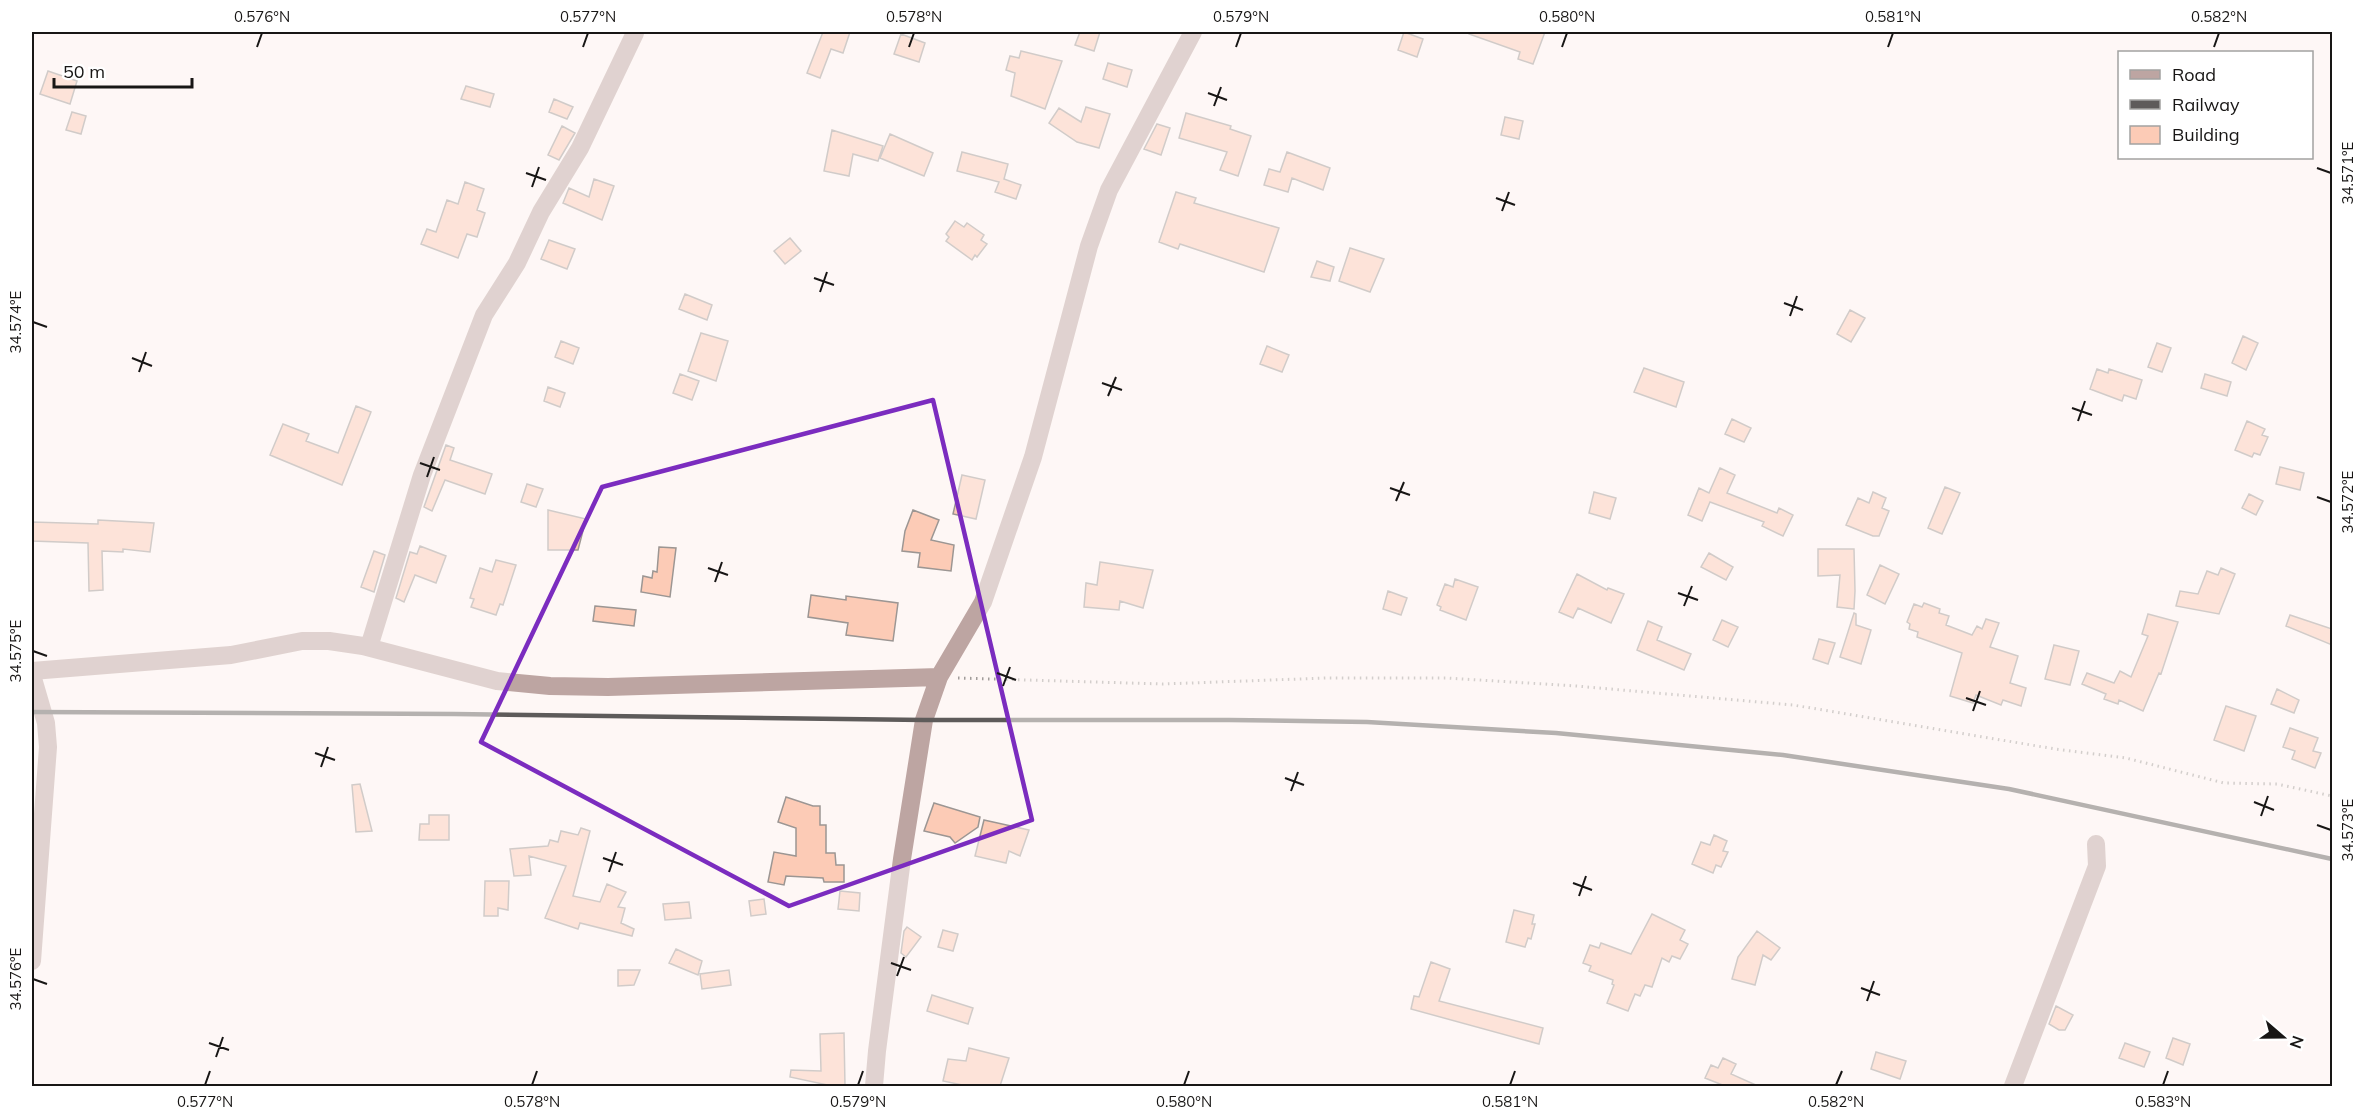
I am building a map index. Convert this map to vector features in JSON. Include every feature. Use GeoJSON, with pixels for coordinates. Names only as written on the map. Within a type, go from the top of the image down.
{"type":"FeatureCollection","features":[{"type":"Feature","properties":{"kind":"street"},"geometry":{"type":"LineString","coordinates":[[874,1086],[904,847],[924,720],[939,677],[983,602],[987,591],[1033,457],[1089,246],[1109,190],[1193,32]]}},
{"type":"Feature","properties":{"kind":"street"},"geometry":{"type":"LineString","coordinates":[[369,647],[422,475],[484,315],[517,263],[542,212],[580,148],[634,33]]}},
{"type":"Feature","properties":{"kind":"street"},"geometry":{"type":"LineString","coordinates":[[32,961],[48,747],[46,723],[32,673],[231,655],[302,641],[329,641],[369,647],[497,681],[550,686],[608,687],[939,677]]}},
{"type":"Feature","properties":{"kind":"street"},"geometry":{"type":"LineString","coordinates":[[2013,1086],[2097,866],[2096,844]]}},
{"type":"Feature","properties":{"kind":"path"},"geometry":{"type":"LineString","coordinates":[[939,677],[1163,684],[1326,678],[1447,678],[1576,686],[1793,705],[2055,749],[2126,758],[2224,783],[2277,784],[2332,796]]}},
{"type":"Feature","properties":{"kind":"highlighted area"},"geometry":{"type":"Polygon","coordinates":[[[933,400],[1032,820],[789,906],[481,742],[602,487],[933,400]]]}},
{"type":"Feature","properties":{"kind":"building"},"geometry":{"type":"Polygon","coordinates":[[[823,32],[850,32],[843,53],[831,49],[820,78],[807,73],[823,32]]]}},
{"type":"Feature","properties":{"kind":"building"},"geometry":{"type":"Polygon","coordinates":[[[1080,32],[1100,32],[1094,51],[1075,45],[1080,32]]]}},
{"type":"Feature","properties":{"kind":"building"},"geometry":{"type":"Polygon","coordinates":[[[1404,32],[1423,39],[1417,57],[1398,50],[1404,32]]]}},
{"type":"Feature","properties":{"kind":"building"},"geometry":{"type":"Polygon","coordinates":[[[1469,32],[1545,32],[1533,64],[1518,59],[1520,52],[1469,34],[1469,32]]]}},
{"type":"Feature","properties":{"kind":"building"},"geometry":{"type":"Polygon","coordinates":[[[901,34],[925,43],[919,62],[894,54],[901,34]]]}},
{"type":"Feature","properties":{"kind":"building"},"geometry":{"type":"Polygon","coordinates":[[[1021,51],[1062,61],[1045,109],[1011,96],[1015,73],[1006,70],[1010,56],[1019,58],[1021,51]]]}},
{"type":"Feature","properties":{"kind":"building"},"geometry":{"type":"Polygon","coordinates":[[[1108,63],[1132,70],[1127,87],[1103,79],[1108,63]]]}},
{"type":"Feature","properties":{"kind":"building"},"geometry":{"type":"Polygon","coordinates":[[[48,71],[77,81],[70,104],[40,94],[48,71]]]}},
{"type":"Feature","properties":{"kind":"building"},"geometry":{"type":"Polygon","coordinates":[[[466,86],[494,94],[490,107],[461,99],[466,86]]]}},
{"type":"Feature","properties":{"kind":"building"},"geometry":{"type":"Polygon","coordinates":[[[554,99],[573,107],[567,119],[549,112],[554,99]]]}},
{"type":"Feature","properties":{"kind":"building"},"geometry":{"type":"Polygon","coordinates":[[[1086,107],[1110,114],[1099,148],[1077,142],[1049,123],[1059,108],[1081,122],[1086,107]]]}},
{"type":"Feature","properties":{"kind":"building"},"geometry":{"type":"Polygon","coordinates":[[[72,112],[86,116],[81,134],[66,130],[72,112]]]}},
{"type":"Feature","properties":{"kind":"building"},"geometry":{"type":"Polygon","coordinates":[[[1186,113],[1231,126],[1230,129],[1251,136],[1238,176],[1220,170],[1227,152],[1179,138],[1186,113]]]}},
{"type":"Feature","properties":{"kind":"building"},"geometry":{"type":"Polygon","coordinates":[[[1505,117],[1523,121],[1519,139],[1501,135],[1505,117]]]}},
{"type":"Feature","properties":{"kind":"building"},"geometry":{"type":"Polygon","coordinates":[[[1157,124],[1170,128],[1161,155],[1144,149],[1157,124]]]}},
{"type":"Feature","properties":{"kind":"building"},"geometry":{"type":"Polygon","coordinates":[[[562,126],[575,133],[559,160],[548,155],[562,126]]]}},
{"type":"Feature","properties":{"kind":"building"},"geometry":{"type":"Polygon","coordinates":[[[832,130],[883,146],[878,161],[853,154],[849,176],[824,171],[832,130]]]}},
{"type":"Feature","properties":{"kind":"building"},"geometry":{"type":"Polygon","coordinates":[[[890,134],[933,153],[924,176],[880,158],[890,134]]]}},
{"type":"Feature","properties":{"kind":"building"},"geometry":{"type":"Polygon","coordinates":[[[962,152],[1008,164],[1004,179],[1021,185],[1016,199],[995,192],[999,182],[957,171],[962,152]]]}},
{"type":"Feature","properties":{"kind":"building"},"geometry":{"type":"Polygon","coordinates":[[[1287,152],[1330,168],[1323,190],[1292,178],[1288,192],[1264,185],[1269,169],[1280,172],[1287,152]]]}},
{"type":"Feature","properties":{"kind":"building"},"geometry":{"type":"Polygon","coordinates":[[[594,179],[614,186],[602,220],[563,203],[569,188],[589,197],[594,179]]]}},
{"type":"Feature","properties":{"kind":"building"},"geometry":{"type":"Polygon","coordinates":[[[465,182],[484,189],[477,210],[485,213],[477,237],[467,234],[458,258],[421,244],[427,229],[436,232],[447,200],[458,204],[465,182]]]}},
{"type":"Feature","properties":{"kind":"building"},"geometry":{"type":"Polygon","coordinates":[[[1176,192],[1196,198],[1194,203],[1279,228],[1264,272],[1180,244],[1178,249],[1159,242],[1176,192]]]}},
{"type":"Feature","properties":{"kind":"building"},"geometry":{"type":"Polygon","coordinates":[[[955,221],[964,227],[967,223],[984,235],[981,240],[987,244],[972,260],[946,241],[949,237],[946,234],[955,221]]]}},
{"type":"Feature","properties":{"kind":"building"},"geometry":{"type":"Polygon","coordinates":[[[790,238],[801,251],[785,264],[774,251],[790,238]]]}},
{"type":"Feature","properties":{"kind":"building"},"geometry":{"type":"Polygon","coordinates":[[[549,240],[575,249],[567,269],[541,259],[549,240]]]}},
{"type":"Feature","properties":{"kind":"building"},"geometry":{"type":"Polygon","coordinates":[[[1350,248],[1384,259],[1370,292],[1339,281],[1350,248]]]}},
{"type":"Feature","properties":{"kind":"building"},"geometry":{"type":"Polygon","coordinates":[[[1317,261],[1334,267],[1330,281],[1311,277],[1317,261]]]}},
{"type":"Feature","properties":{"kind":"building"},"geometry":{"type":"Polygon","coordinates":[[[685,294],[712,305],[707,320],[679,309],[685,294]]]}},
{"type":"Feature","properties":{"kind":"building"},"geometry":{"type":"Polygon","coordinates":[[[1850,310],[1865,318],[1851,342],[1837,334],[1850,310]]]}},
{"type":"Feature","properties":{"kind":"building"},"geometry":{"type":"Polygon","coordinates":[[[701,333],[728,341],[716,381],[688,371],[701,333]]]}},
{"type":"Feature","properties":{"kind":"building"},"geometry":{"type":"Polygon","coordinates":[[[2243,336],[2258,343],[2246,370],[2232,363],[2243,336]]]}},
{"type":"Feature","properties":{"kind":"building"},"geometry":{"type":"Polygon","coordinates":[[[561,341],[579,348],[573,364],[555,357],[561,341]]]}},
{"type":"Feature","properties":{"kind":"building"},"geometry":{"type":"Polygon","coordinates":[[[2157,343],[2171,348],[2162,372],[2148,367],[2157,343]]]}},
{"type":"Feature","properties":{"kind":"building"},"geometry":{"type":"Polygon","coordinates":[[[1267,346],[1289,355],[1282,372],[1260,364],[1267,346]]]}},
{"type":"Feature","properties":{"kind":"building"},"geometry":{"type":"Polygon","coordinates":[[[1644,368],[1684,382],[1676,407],[1634,392],[1644,368]]]}},
{"type":"Feature","properties":{"kind":"building"},"geometry":{"type":"Polygon","coordinates":[[[2097,369],[2108,373],[2109,369],[2142,380],[2136,399],[2124,395],[2122,401],[2090,389],[2097,369]]]}},
{"type":"Feature","properties":{"kind":"building"},"geometry":{"type":"Polygon","coordinates":[[[680,374],[699,381],[692,400],[673,393],[680,374]]]}},
{"type":"Feature","properties":{"kind":"building"},"geometry":{"type":"Polygon","coordinates":[[[2205,374],[2231,382],[2227,396],[2201,388],[2205,374]]]}},
{"type":"Feature","properties":{"kind":"building"},"geometry":{"type":"Polygon","coordinates":[[[548,387],[565,393],[560,407],[544,401],[548,387]]]}},
{"type":"Feature","properties":{"kind":"building"},"geometry":{"type":"Polygon","coordinates":[[[356,406],[371,412],[342,485],[270,455],[283,424],[309,434],[306,441],[338,453],[356,406]]]}},
{"type":"Feature","properties":{"kind":"building"},"geometry":{"type":"Polygon","coordinates":[[[1732,419],[1751,428],[1744,442],[1725,434],[1732,419]]]}},
{"type":"Feature","properties":{"kind":"building"},"geometry":{"type":"Polygon","coordinates":[[[2247,421],[2265,429],[2262,435],[2268,437],[2260,455],[2254,453],[2252,457],[2235,450],[2247,421]]]}},
{"type":"Feature","properties":{"kind":"building"},"geometry":{"type":"Polygon","coordinates":[[[446,445],[454,448],[450,460],[492,474],[485,494],[445,480],[432,511],[424,507],[446,445]]]}},
{"type":"Feature","properties":{"kind":"building"},"geometry":{"type":"Polygon","coordinates":[[[2280,467],[2304,473],[2300,490],[2276,484],[2280,467]]]}},
{"type":"Feature","properties":{"kind":"building"},"geometry":{"type":"Polygon","coordinates":[[[1720,468],[1735,475],[1727,493],[1777,513],[1779,508],[1793,515],[1783,536],[1762,526],[1764,522],[1710,502],[1702,521],[1688,515],[1699,488],[1709,493],[1720,468]]]}},
{"type":"Feature","properties":{"kind":"building"},"geometry":{"type":"Polygon","coordinates":[[[962,475],[985,480],[976,519],[953,514],[962,475]]]}},
{"type":"Feature","properties":{"kind":"building"},"geometry":{"type":"Polygon","coordinates":[[[527,484],[543,489],[536,507],[521,502],[527,484]]]}},
{"type":"Feature","properties":{"kind":"building"},"geometry":{"type":"Polygon","coordinates":[[[1945,487],[1960,493],[1942,534],[1928,528],[1945,487]]]}},
{"type":"Feature","properties":{"kind":"building"},"geometry":{"type":"Polygon","coordinates":[[[1594,492],[1616,498],[1610,519],[1589,513],[1594,492]]]}},
{"type":"Feature","properties":{"kind":"building"},"geometry":{"type":"Polygon","coordinates":[[[1873,492],[1886,498],[1882,508],[1889,511],[1879,536],[1873,536],[1846,525],[1858,498],[1869,503],[1873,492]]]}},
{"type":"Feature","properties":{"kind":"building"},"geometry":{"type":"Polygon","coordinates":[[[2249,494],[2263,501],[2256,515],[2242,508],[2249,494]]]}},
{"type":"Feature","properties":{"kind":"building"},"geometry":{"type":"Polygon","coordinates":[[[548,510],[586,519],[578,550],[548,550],[548,510]]]}},
{"type":"Feature","properties":{"kind":"building"},"geometry":{"type":"Polygon","coordinates":[[[913,510],[939,520],[931,540],[954,545],[951,571],[918,567],[920,553],[902,551],[905,531],[913,510]]]}},
{"type":"Feature","properties":{"kind":"building"},"geometry":{"type":"Polygon","coordinates":[[[98,520],[154,523],[150,552],[123,549],[123,552],[102,551],[103,590],[89,591],[88,543],[32,541],[32,522],[98,524],[98,520]]]}},
{"type":"Feature","properties":{"kind":"building"},"geometry":{"type":"Polygon","coordinates":[[[420,546],[446,556],[436,583],[415,575],[404,602],[396,598],[410,552],[417,554],[420,546]]]}},
{"type":"Feature","properties":{"kind":"building"},"geometry":{"type":"Polygon","coordinates":[[[659,547],[676,548],[670,597],[641,592],[643,576],[652,578],[653,571],[657,572],[659,547]]]}},
{"type":"Feature","properties":{"kind":"building"},"geometry":{"type":"Polygon","coordinates":[[[1818,549],[1854,549],[1854,609],[1837,607],[1840,575],[1818,576],[1818,549]]]}},
{"type":"Feature","properties":{"kind":"building"},"geometry":{"type":"Polygon","coordinates":[[[374,551],[385,555],[374,592],[361,587],[374,551]]]}},
{"type":"Feature","properties":{"kind":"building"},"geometry":{"type":"Polygon","coordinates":[[[1709,553],[1733,567],[1726,580],[1701,567],[1709,553]]]}},
{"type":"Feature","properties":{"kind":"building"},"geometry":{"type":"Polygon","coordinates":[[[496,560],[516,565],[503,605],[500,604],[496,615],[471,607],[474,599],[470,598],[480,568],[492,572],[496,560]]]}},
{"type":"Feature","properties":{"kind":"building"},"geometry":{"type":"Polygon","coordinates":[[[1100,562],[1153,570],[1143,608],[1120,601],[1119,610],[1084,607],[1086,583],[1097,585],[1100,562]]]}},
{"type":"Feature","properties":{"kind":"building"},"geometry":{"type":"Polygon","coordinates":[[[1880,565],[1899,574],[1885,604],[1867,595],[1880,565]]]}},
{"type":"Feature","properties":{"kind":"building"},"geometry":{"type":"Polygon","coordinates":[[[2221,568],[2235,574],[2219,614],[2176,606],[2180,591],[2198,594],[2207,571],[2218,575],[2221,568]]]}},
{"type":"Feature","properties":{"kind":"building"},"geometry":{"type":"Polygon","coordinates":[[[1577,574],[1607,590],[1608,588],[1624,594],[1611,623],[1578,608],[1573,618],[1559,612],[1577,574]]]}},
{"type":"Feature","properties":{"kind":"building"},"geometry":{"type":"Polygon","coordinates":[[[1455,579],[1478,587],[1466,620],[1440,610],[1441,607],[1437,605],[1445,584],[1453,587],[1455,579]]]}},
{"type":"Feature","properties":{"kind":"building"},"geometry":{"type":"Polygon","coordinates":[[[1388,591],[1407,598],[1401,615],[1383,609],[1388,591]]]}},
{"type":"Feature","properties":{"kind":"building"},"geometry":{"type":"Polygon","coordinates":[[[811,595],[846,600],[846,596],[898,603],[893,641],[846,635],[848,623],[808,617],[811,595]]]}},
{"type":"Feature","properties":{"kind":"building"},"geometry":{"type":"Polygon","coordinates":[[[1924,603],[1940,609],[1939,613],[1949,616],[1946,625],[1972,635],[1977,626],[1982,629],[1986,619],[1999,623],[1990,647],[2018,656],[2010,683],[2026,688],[2021,706],[2003,700],[2001,705],[1976,695],[1973,703],[1950,696],[1962,653],[1917,637],[1918,632],[1909,629],[1910,624],[1907,622],[1914,604],[1922,607],[1924,603]]]}},
{"type":"Feature","properties":{"kind":"building"},"geometry":{"type":"Polygon","coordinates":[[[595,606],[636,610],[634,626],[593,621],[595,606]]]}},
{"type":"Feature","properties":{"kind":"building"},"geometry":{"type":"Polygon","coordinates":[[[1854,613],[1856,614],[1856,625],[1871,630],[1861,664],[1840,657],[1854,613]]]}},
{"type":"Feature","properties":{"kind":"building"},"geometry":{"type":"Polygon","coordinates":[[[2148,614],[2178,622],[2161,674],[2159,673],[2143,711],[2119,700],[2118,704],[2104,699],[2106,694],[2082,684],[2087,673],[2114,683],[2120,671],[2131,677],[2148,636],[2142,634],[2148,614]]]}},
{"type":"Feature","properties":{"kind":"building"},"geometry":{"type":"Polygon","coordinates":[[[2290,615],[2332,629],[2332,645],[2286,626],[2290,615]]]}},
{"type":"Feature","properties":{"kind":"building"},"geometry":{"type":"Polygon","coordinates":[[[1722,620],[1738,627],[1728,647],[1713,640],[1722,620]]]}},
{"type":"Feature","properties":{"kind":"building"},"geometry":{"type":"Polygon","coordinates":[[[1648,621],[1662,627],[1657,640],[1691,654],[1684,670],[1637,650],[1648,621]]]}},
{"type":"Feature","properties":{"kind":"building"},"geometry":{"type":"Polygon","coordinates":[[[1819,639],[1835,643],[1828,664],[1813,659],[1819,639]]]}},
{"type":"Feature","properties":{"kind":"building"},"geometry":{"type":"Polygon","coordinates":[[[2054,645],[2079,651],[2070,685],[2045,679],[2054,645]]]}},
{"type":"Feature","properties":{"kind":"building"},"geometry":{"type":"Polygon","coordinates":[[[2277,689],[2299,700],[2294,713],[2271,704],[2277,689]]]}},
{"type":"Feature","properties":{"kind":"building"},"geometry":{"type":"Polygon","coordinates":[[[2226,706],[2256,716],[2244,751],[2214,740],[2226,706]]]}},
{"type":"Feature","properties":{"kind":"building"},"geometry":{"type":"Polygon","coordinates":[[[2290,728],[2318,738],[2313,751],[2321,753],[2315,768],[2292,759],[2295,751],[2283,747],[2290,728]]]}},
{"type":"Feature","properties":{"kind":"building"},"geometry":{"type":"Polygon","coordinates":[[[360,784],[372,831],[356,832],[352,785],[360,784]]]}},
{"type":"Feature","properties":{"kind":"building"},"geometry":{"type":"Polygon","coordinates":[[[786,797],[820,806],[820,825],[826,825],[826,853],[835,853],[836,865],[844,865],[844,882],[824,882],[823,878],[786,876],[784,885],[768,882],[774,852],[796,856],[796,828],[778,822],[786,797]]]}},
{"type":"Feature","properties":{"kind":"building"},"geometry":{"type":"Polygon","coordinates":[[[934,803],[980,817],[978,827],[955,843],[950,837],[924,831],[934,803]]]}},
{"type":"Feature","properties":{"kind":"building"},"geometry":{"type":"Polygon","coordinates":[[[429,815],[449,815],[449,840],[419,840],[420,824],[429,824],[429,815]]]}},
{"type":"Feature","properties":{"kind":"building"},"geometry":{"type":"Polygon","coordinates":[[[984,820],[1029,830],[1020,856],[1009,851],[1006,863],[975,856],[984,820]]]}},
{"type":"Feature","properties":{"kind":"building"},"geometry":{"type":"Polygon","coordinates":[[[581,828],[590,831],[573,896],[600,902],[607,884],[626,892],[618,907],[625,908],[621,923],[634,929],[632,936],[580,923],[578,929],[545,918],[566,866],[529,856],[531,875],[514,876],[510,849],[548,846],[550,840],[558,842],[561,831],[578,835],[581,828]]]}},
{"type":"Feature","properties":{"kind":"building"},"geometry":{"type":"Polygon","coordinates":[[[1714,835],[1727,841],[1723,851],[1728,852],[1721,867],[1716,865],[1713,873],[1692,864],[1701,842],[1710,845],[1714,835]]]}},
{"type":"Feature","properties":{"kind":"building"},"geometry":{"type":"Polygon","coordinates":[[[485,881],[509,881],[508,910],[498,908],[498,916],[484,916],[485,881]]]}},
{"type":"Feature","properties":{"kind":"building"},"geometry":{"type":"Polygon","coordinates":[[[840,891],[860,893],[859,911],[838,909],[840,891]]]}},
{"type":"Feature","properties":{"kind":"building"},"geometry":{"type":"Polygon","coordinates":[[[764,899],[766,914],[751,916],[749,901],[764,899]]]}},
{"type":"Feature","properties":{"kind":"building"},"geometry":{"type":"Polygon","coordinates":[[[689,902],[691,918],[665,920],[663,904],[689,902]]]}},
{"type":"Feature","properties":{"kind":"building"},"geometry":{"type":"Polygon","coordinates":[[[1514,910],[1534,915],[1532,924],[1535,924],[1531,939],[1528,938],[1525,947],[1506,942],[1514,910]]]}},
{"type":"Feature","properties":{"kind":"building"},"geometry":{"type":"Polygon","coordinates":[[[1652,914],[1685,930],[1680,940],[1688,944],[1680,959],[1672,956],[1669,962],[1662,958],[1652,987],[1645,985],[1640,996],[1635,994],[1628,1011],[1607,1003],[1614,985],[1613,980],[1589,971],[1591,966],[1583,963],[1590,945],[1599,948],[1601,943],[1631,954],[1652,914]]]}},
{"type":"Feature","properties":{"kind":"building"},"geometry":{"type":"Polygon","coordinates":[[[907,927],[921,937],[906,957],[901,953],[904,931],[907,927]]]}},
{"type":"Feature","properties":{"kind":"building"},"geometry":{"type":"Polygon","coordinates":[[[943,930],[958,934],[953,951],[938,947],[943,930]]]}},
{"type":"Feature","properties":{"kind":"building"},"geometry":{"type":"Polygon","coordinates":[[[1757,931],[1780,948],[1771,960],[1763,955],[1755,985],[1732,979],[1738,957],[1757,931]]]}},
{"type":"Feature","properties":{"kind":"building"},"geometry":{"type":"Polygon","coordinates":[[[676,949],[702,961],[698,975],[669,963],[676,949]]]}},
{"type":"Feature","properties":{"kind":"building"},"geometry":{"type":"Polygon","coordinates":[[[1431,962],[1450,969],[1439,1001],[1543,1028],[1539,1044],[1411,1009],[1414,996],[1419,997],[1431,962]]]}},
{"type":"Feature","properties":{"kind":"building"},"geometry":{"type":"Polygon","coordinates":[[[618,970],[640,970],[634,985],[618,986],[618,970]]]}},
{"type":"Feature","properties":{"kind":"building"},"geometry":{"type":"Polygon","coordinates":[[[729,970],[731,985],[702,989],[700,974],[729,970]]]}},
{"type":"Feature","properties":{"kind":"building"},"geometry":{"type":"Polygon","coordinates":[[[932,995],[973,1008],[968,1024],[927,1011],[932,995]]]}},
{"type":"Feature","properties":{"kind":"building"},"geometry":{"type":"Polygon","coordinates":[[[2056,1006],[2073,1015],[2065,1030],[2059,1030],[2049,1024],[2056,1006]]]}},
{"type":"Feature","properties":{"kind":"building"},"geometry":{"type":"Polygon","coordinates":[[[844,1033],[845,1086],[832,1086],[790,1077],[791,1070],[821,1071],[820,1034],[844,1033]]]}},
{"type":"Feature","properties":{"kind":"building"},"geometry":{"type":"Polygon","coordinates":[[[2173,1038],[2190,1044],[2183,1065],[2166,1058],[2173,1038]]]}},
{"type":"Feature","properties":{"kind":"building"},"geometry":{"type":"Polygon","coordinates":[[[2125,1043],[2150,1052],[2144,1067],[2119,1058],[2125,1043]]]}},
{"type":"Feature","properties":{"kind":"building"},"geometry":{"type":"Polygon","coordinates":[[[969,1048],[1009,1058],[1000,1086],[967,1086],[943,1081],[948,1059],[966,1061],[969,1048]]]}},
{"type":"Feature","properties":{"kind":"building"},"geometry":{"type":"Polygon","coordinates":[[[1876,1052],[1906,1061],[1900,1079],[1871,1069],[1876,1052]]]}},
{"type":"Feature","properties":{"kind":"building"},"geometry":{"type":"Polygon","coordinates":[[[1723,1058],[1736,1064],[1731,1074],[1758,1086],[1725,1086],[1705,1078],[1711,1065],[1718,1068],[1723,1058]]]}},
{"type":"Feature","properties":{"kind":"railway"},"geometry":{"type":"LineString","coordinates":[[32,712],[924,720],[1229,720],[1367,722],[1556,733],[1783,755],[2009,789],[2332,859]]}}]}
